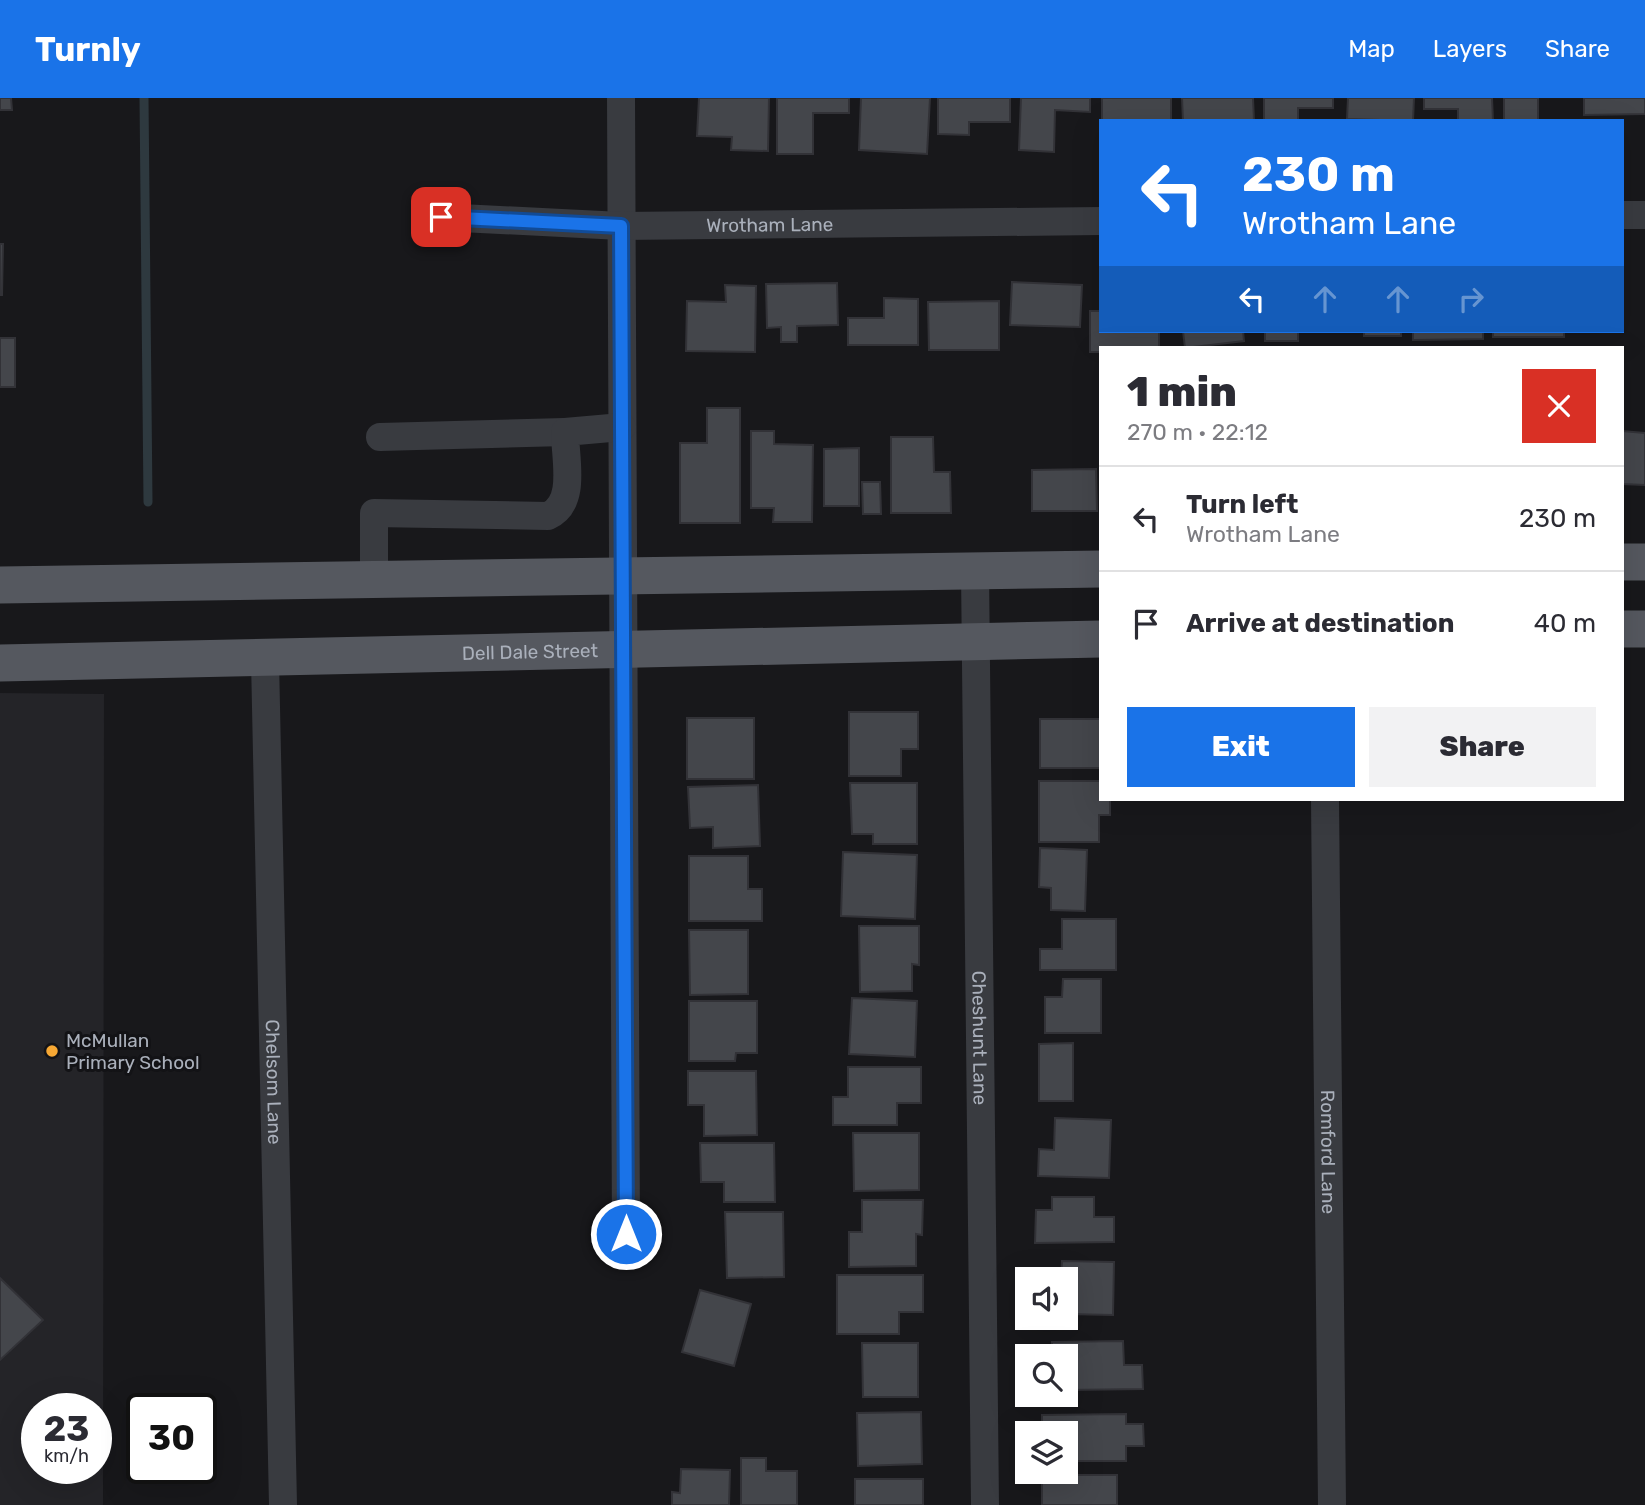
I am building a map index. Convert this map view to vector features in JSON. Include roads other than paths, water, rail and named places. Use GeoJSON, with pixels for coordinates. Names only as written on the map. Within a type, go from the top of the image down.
{"type":"FeatureCollection","features":[{"type":"Feature","properties":{"kind":"main road"},"geometry":{"type":"LineString","coordinates":[[1624,562],[1645,562]]}},
{"type":"Feature","properties":{"kind":"main road"},"geometry":{"type":"LineString","coordinates":[[0,585],[1099,569]]}},
{"type":"Feature","properties":{"kind":"main road"},"geometry":{"type":"LineString","coordinates":[[1624,629],[1645,629]]}},
{"type":"Feature","properties":{"kind":"main road","name":"Dell Dale Street"},"geometry":{"type":"LineString","coordinates":[[0,663],[265,660],[1099,639]]}},
{"type":"Feature","properties":{"kind":"street"},"geometry":{"type":"LineString","coordinates":[[621,98],[626,1234]]}},
{"type":"Feature","properties":{"kind":"street"},"geometry":{"type":"LineString","coordinates":[[1624,215],[1645,215]]}},
{"type":"Feature","properties":{"kind":"street","name":"Wrotham Lane"},"geometry":{"type":"LineString","coordinates":[[441,217],[621,226],[1099,221]]}},
{"type":"Feature","properties":{"kind":"street"},"geometry":{"type":"LineString","coordinates":[[380,437],[565,432],[622,427]]}},
{"type":"Feature","properties":{"kind":"street"},"geometry":{"type":"LineString","coordinates":[[374,579],[374,513],[548,516],[558,511],[566,500],[565,432]]}},
{"type":"Feature","properties":{"kind":"street","name":"Cheshunt Lane"},"geometry":{"type":"LineString","coordinates":[[975,571],[985,1505]]}},
{"type":"Feature","properties":{"kind":"street","name":"Chelsom Lane"},"geometry":{"type":"LineString","coordinates":[[265,660],[283,1505]]}},
{"type":"Feature","properties":{"kind":"street","name":"Romford Lane"},"geometry":{"type":"LineString","coordinates":[[1325,801],[1332,1505]]}},
{"type":"Feature","properties":{"kind":"waterway"},"geometry":{"type":"LineString","coordinates":[[144,98],[148,502]]}},
{"type":"Feature","properties":{"kind":"place","name":"McMullan Primary School"},"geometry":{"type":"Point","coordinates":[52,1051]}}]}
